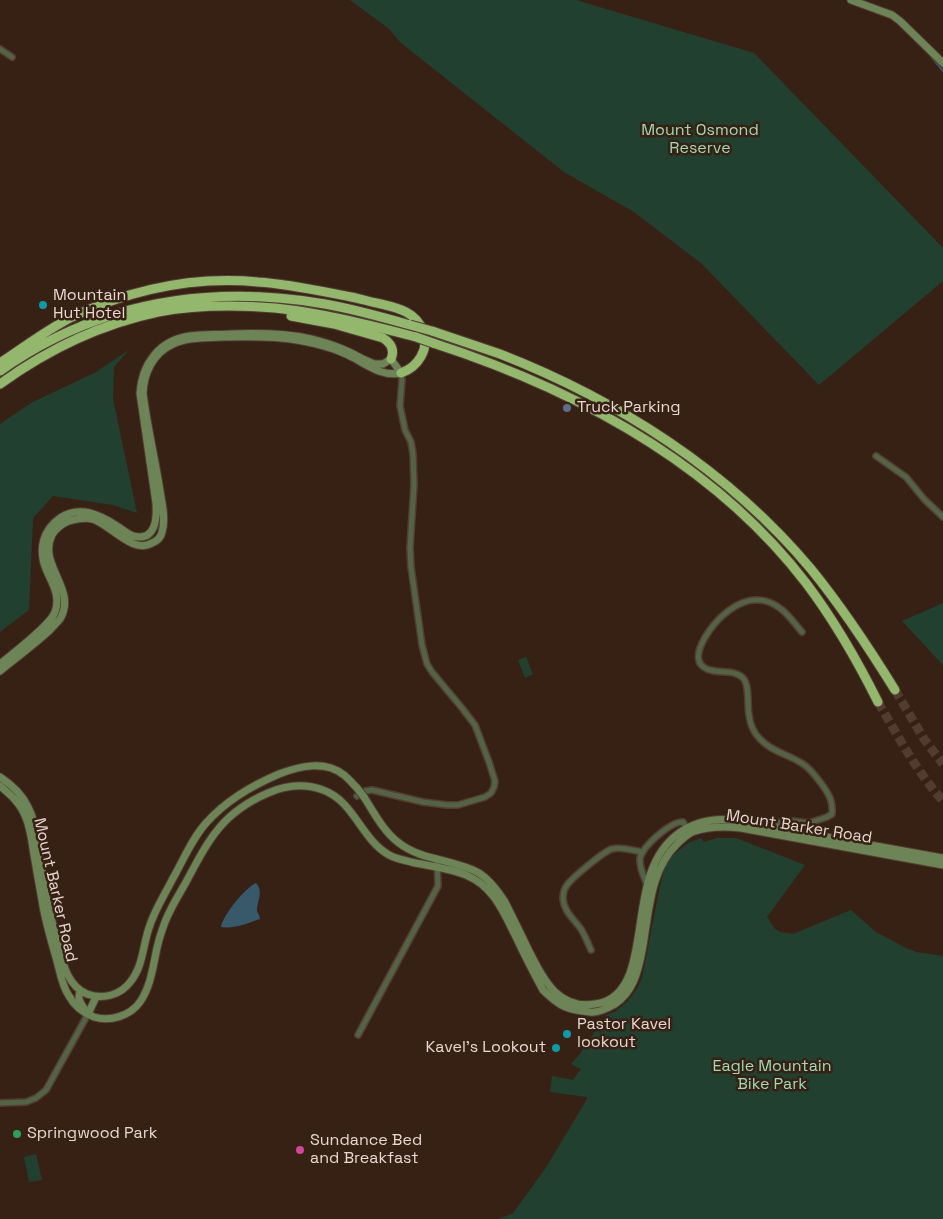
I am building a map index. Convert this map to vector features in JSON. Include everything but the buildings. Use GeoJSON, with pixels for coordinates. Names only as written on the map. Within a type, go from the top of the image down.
{"type":"FeatureCollection","features":[{"type":"Feature","properties":{"kind":"highway"},"geometry":{"type":"LineString","coordinates":[[0,363],[44,332],[107,302],[165,286],[209,281],[248,281],[329,292],[396,308],[410,314],[417,320],[423,330],[424,346],[422,355],[415,365],[401,374]]}},
{"type":"Feature","properties":{"kind":"highway"},"geometry":{"type":"LineString","coordinates":[[0,370],[44,343],[88,323],[125,310],[182,299],[239,296],[297,300],[354,310],[432,331],[501,355],[580,390],[648,428],[704,467],[749,505],[790,545],[810,568],[845,614],[895,690]]}},
{"type":"Feature","properties":{"kind":"highway"},"geometry":{"type":"LineString","coordinates":[[0,384],[51,352],[77,339],[131,318],[188,308],[218,307],[274,308],[361,323],[416,337],[508,370],[579,402],[655,445],[702,479],[754,524],[805,582],[839,630],[878,702]]}},
{"type":"Feature","properties":{"kind":"highway"},"geometry":{"type":"LineString","coordinates":[[160,312],[265,313],[318,320],[383,338],[392,347],[393,352],[390,359]]}},
{"type":"Feature","properties":{"kind":"main road"},"geometry":{"type":"LineString","coordinates":[[851,0],[892,15],[943,63]]}},
{"type":"Feature","properties":{"kind":"main road"},"geometry":{"type":"LineString","coordinates":[[0,664],[44,627],[53,618],[56,611],[57,596],[45,567],[42,548],[46,532],[52,525],[66,515],[91,512],[134,536],[143,536],[151,533],[157,516],[140,384],[147,364],[162,347],[179,338],[190,336],[279,334],[320,341],[375,364],[383,364],[390,359],[401,374]]}},
{"type":"Feature","properties":{"kind":"main road"},"geometry":{"type":"LineString","coordinates":[[0,671],[44,635],[58,621],[64,611],[65,596],[52,568],[49,555],[52,535],[59,527],[66,522],[76,519],[91,519],[101,523],[125,540],[140,546],[150,545],[158,540],[162,534],[164,524],[162,502],[143,385],[148,369],[157,356],[172,344],[190,339],[284,337],[329,347],[351,356],[380,372],[401,374]]}},
{"type":"Feature","properties":{"kind":"main road","name":"Mount Barker Road"},"geometry":{"type":"LineString","coordinates":[[0,777],[16,790],[32,815],[49,908],[62,957],[70,978],[81,991],[96,996],[117,994],[130,982],[139,966],[156,910],[189,848],[206,822],[236,797],[261,783],[290,770],[302,767],[330,768],[344,775],[395,841],[410,850],[468,868],[488,880],[505,902],[544,979],[558,995],[577,1005],[593,1005],[607,1001],[620,991],[626,982],[634,960],[647,886],[653,866],[667,844],[676,835],[688,830],[719,827],[774,831],[943,858]]}},
{"type":"Feature","properties":{"kind":"main road","name":"Mount Barker Road"},"geometry":{"type":"LineString","coordinates":[[0,786],[12,795],[26,818],[31,834],[43,910],[61,977],[70,999],[79,1009],[88,1014],[108,1019],[125,1014],[136,1006],[143,996],[149,984],[157,946],[166,918],[205,847],[218,829],[228,818],[247,803],[280,788],[296,785],[308,786],[332,794],[349,809],[375,844],[388,855],[400,860],[452,870],[480,882],[500,906],[543,990],[554,1001],[574,1011],[593,1012],[611,1006],[624,996],[632,985],[638,971],[657,874],[668,853],[688,830]]}},
{"type":"Feature","properties":{"kind":"main road","name":"Mount Barker Road"},"geometry":{"type":"LineString","coordinates":[[774,831],[943,865]]}},
{"type":"Feature","properties":{"kind":"main road"},"geometry":{"type":"LineString","coordinates":[[81,991],[79,1000],[88,1014]]}},
{"type":"Feature","properties":{"kind":"main road"},"geometry":{"type":"LineString","coordinates":[[88,1014],[96,996]]}},
{"type":"Feature","properties":{"kind":"street"},"geometry":{"type":"LineString","coordinates":[[0,50],[12,57]]}},
{"type":"Feature","properties":{"kind":"street"},"geometry":{"type":"LineString","coordinates":[[359,794],[372,790],[423,802],[458,805],[485,797],[491,793],[495,781],[475,725],[432,672],[427,664],[422,645],[410,548],[414,485],[413,454],[400,406],[401,374]]}},
{"type":"Feature","properties":{"kind":"street"},"geometry":{"type":"LineString","coordinates":[[876,456],[906,477],[924,499],[943,517]]}},
{"type":"Feature","properties":{"kind":"street"},"geometry":{"type":"LineString","coordinates":[[774,831],[780,822],[784,820],[809,823],[827,817],[832,814],[833,805],[831,798],[809,768],[794,759],[776,752],[756,734],[749,716],[746,685],[742,676],[705,668],[700,662],[698,653],[713,626],[729,610],[746,601],[757,600],[774,604],[802,632]]}},
{"type":"Feature","properties":{"kind":"street"},"geometry":{"type":"LineString","coordinates":[[647,886],[641,868],[640,857],[643,852],[657,836],[674,824],[683,822],[688,830]]}},
{"type":"Feature","properties":{"kind":"street"},"geometry":{"type":"LineString","coordinates":[[591,950],[583,933],[565,908],[563,901],[566,886],[608,850],[621,848],[643,852]]}},
{"type":"Feature","properties":{"kind":"street"},"geometry":{"type":"LineString","coordinates":[[358,1035],[438,886],[437,859]]}},
{"type":"Feature","properties":{"kind":"street"},"geometry":{"type":"LineString","coordinates":[[0,1103],[26,1102],[36,1098],[46,1090],[88,1014]]}},
{"type":"Feature","properties":{"kind":"green space","name":"Mount Osmond Reserve"},"geometry":{"type":"Polygon","coordinates":[[[350,0],[576,0],[754,53],[943,248],[943,281],[819,385],[702,264],[634,212],[564,172],[401,43],[388,28],[350,0]]]}},
{"type":"Feature","properties":{"kind":"green space"},"geometry":{"type":"Polygon","coordinates":[[[129,350],[114,367],[113,399],[137,513],[113,505],[53,496],[33,518],[29,610],[0,632],[0,424],[31,403],[96,372],[129,350]]]}},
{"type":"Feature","properties":{"kind":"green space"},"geometry":{"type":"Polygon","coordinates":[[[943,603],[943,665],[902,621],[943,603]]]}},
{"type":"Feature","properties":{"kind":"green space"},"geometry":{"type":"Polygon","coordinates":[[[526,657],[533,674],[525,678],[518,660],[526,657]]]}},
{"type":"Feature","properties":{"kind":"green space","name":"Eagle Mountain Bike Park"},"geometry":{"type":"Polygon","coordinates":[[[701,838],[704,842],[717,838],[736,838],[805,865],[767,917],[775,929],[781,932],[793,934],[851,910],[876,932],[906,948],[916,952],[943,956],[943,1219],[499,1219],[513,1213],[547,1166],[587,1099],[587,1097],[550,1092],[552,1076],[573,1080],[581,1069],[571,1064],[606,1015],[615,1012],[627,1002],[637,989],[642,978],[665,866],[672,856],[688,843],[701,838]]]}},
{"type":"Feature","properties":{"kind":"green space"},"geometry":{"type":"Polygon","coordinates":[[[36,1154],[42,1180],[29,1182],[24,1157],[36,1154]]]}},
{"type":"Feature","properties":{"kind":"water"},"geometry":{"type":"Polygon","coordinates":[[[256,883],[260,890],[257,911],[260,919],[246,924],[221,927],[235,902],[246,890],[256,883]]]}},
{"type":"Feature","properties":{"kind":"waterway"},"geometry":{"type":"LineString","coordinates":[[930,55],[943,71]]}},
{"type":"Feature","properties":{"kind":"tunnel"},"geometry":{"type":"LineString","coordinates":[[895,690],[924,739],[943,764]]}},
{"type":"Feature","properties":{"kind":"tunnel"},"geometry":{"type":"LineString","coordinates":[[878,702],[916,766],[943,801]]}},
{"type":"Feature","properties":{"kind":"place","name":"Mountain Hut Hotel"},"geometry":{"type":"Point","coordinates":[43,305]}},
{"type":"Feature","properties":{"kind":"place","name":"Truck Parking"},"geometry":{"type":"Point","coordinates":[567,408]}},
{"type":"Feature","properties":{"kind":"place","name":"Pastor Kavel lookout"},"geometry":{"type":"Point","coordinates":[567,1034]}},
{"type":"Feature","properties":{"kind":"place","name":"Kavel's Lookout"},"geometry":{"type":"Point","coordinates":[556,1048]}},
{"type":"Feature","properties":{"kind":"place","name":"Springwood Park"},"geometry":{"type":"Point","coordinates":[17,1134]}},
{"type":"Feature","properties":{"kind":"place","name":"Sundance Bed and Breakfast"},"geometry":{"type":"Point","coordinates":[300,1150]}}]}
